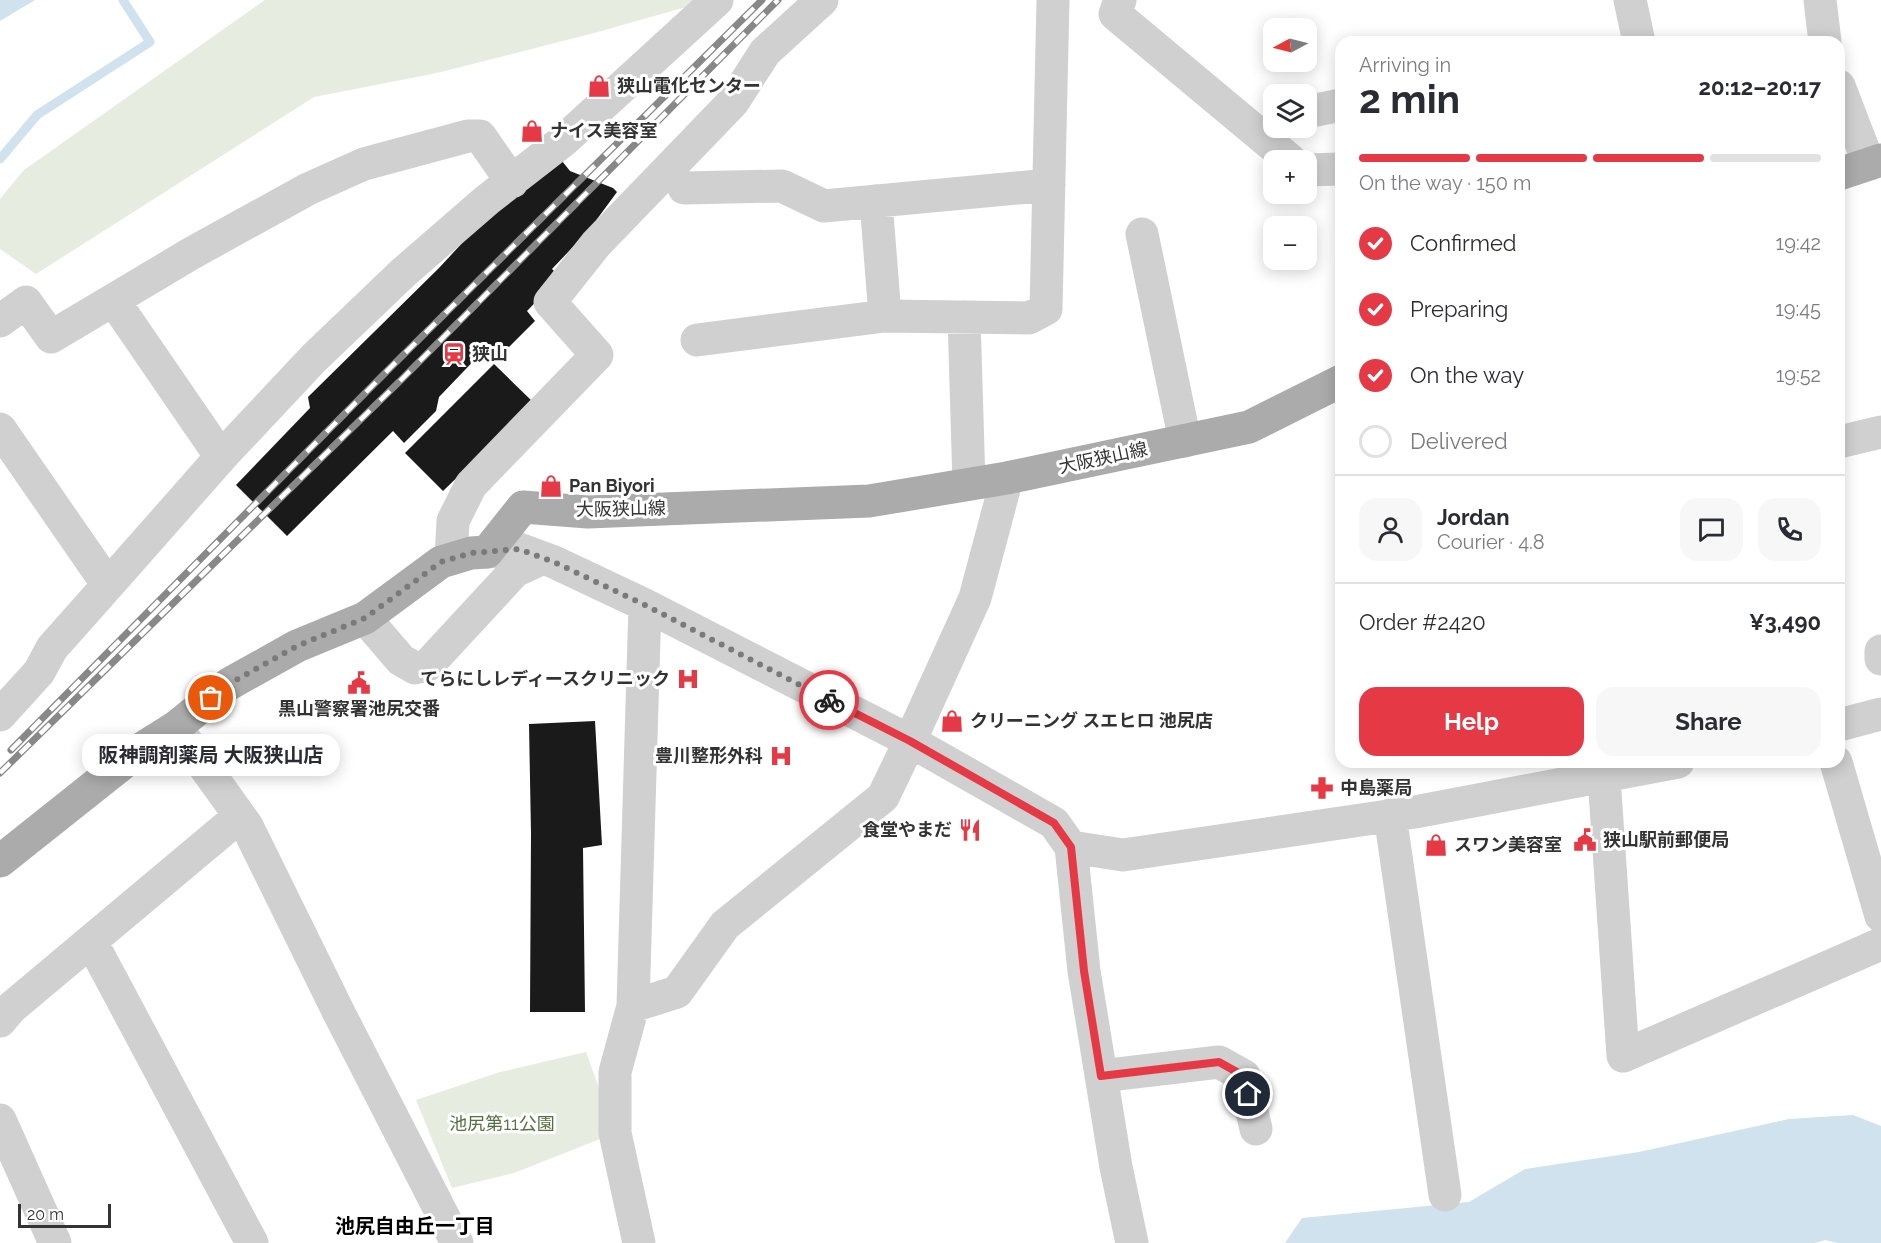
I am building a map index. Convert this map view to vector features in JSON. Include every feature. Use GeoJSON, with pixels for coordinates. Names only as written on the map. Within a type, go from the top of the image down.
{"type":"FeatureCollection","features":[{"type":"Feature","properties":{"kind":"main road","name":"大阪狭山線"},"geometry":{"type":"LineString","coordinates":[[487,552],[523,507],[588,512],[869,501],[1007,478],[1249,427],[1335,384]]}},
{"type":"Feature","properties":{"kind":"main road"},"geometry":{"type":"LineString","coordinates":[[0,861],[141,749],[176,727],[229,684],[297,646],[365,618],[441,562],[471,553],[487,552]]}},
{"type":"Feature","properties":{"kind":"street"},"geometry":{"type":"LineString","coordinates":[[1,712],[39,672],[52,648],[221,457],[314,358],[404,272],[487,200],[541,160],[717,0]]}},
{"type":"Feature","properties":{"kind":"street"},"geometry":{"type":"LineString","coordinates":[[451,559],[453,521],[471,485],[597,355],[550,302],[596,244],[733,102],[765,52],[822,0]]}},
{"type":"Feature","properties":{"kind":"street"},"geometry":{"type":"LineString","coordinates":[[698,340],[885,316],[1029,318],[1047,309],[1053,0]]}},
{"type":"Feature","properties":{"kind":"street"},"geometry":{"type":"LineString","coordinates":[[1120,0],[1115,14],[1285,145]]}},
{"type":"Feature","properties":{"kind":"street"},"geometry":{"type":"LineString","coordinates":[[1630,0],[1637,36]]}},
{"type":"Feature","properties":{"kind":"street"},"geometry":{"type":"LineString","coordinates":[[1820,0],[1824,36]]}},
{"type":"Feature","properties":{"kind":"street"},"geometry":{"type":"LineString","coordinates":[[1317,110],[1335,106]]}},
{"type":"Feature","properties":{"kind":"street"},"geometry":{"type":"LineString","coordinates":[[1845,106],[1863,166]]}},
{"type":"Feature","properties":{"kind":"street"},"geometry":{"type":"LineString","coordinates":[[0,321],[26,302],[51,337],[192,253],[309,189],[375,161],[468,136],[480,136],[512,182]]}},
{"type":"Feature","properties":{"kind":"street"},"geometry":{"type":"LineString","coordinates":[[1317,170],[1335,169]]}},
{"type":"Feature","properties":{"kind":"street"},"geometry":{"type":"LineString","coordinates":[[684,188],[782,186],[824,206],[1049,185]]}},
{"type":"Feature","properties":{"kind":"street"},"geometry":{"type":"LineString","coordinates":[[876,201],[885,316]]}},
{"type":"Feature","properties":{"kind":"street"},"geometry":{"type":"LineString","coordinates":[[1142,234],[1185,441]]}},
{"type":"Feature","properties":{"kind":"street"},"geometry":{"type":"LineString","coordinates":[[114,301],[221,457]]}},
{"type":"Feature","properties":{"kind":"street"},"geometry":{"type":"LineString","coordinates":[[964,317],[969,484]]}},
{"type":"Feature","properties":{"kind":"street"},"geometry":{"type":"LineString","coordinates":[[0,429],[108,585]]}},
{"type":"Feature","properties":{"kind":"street"},"geometry":{"type":"LineString","coordinates":[[1845,441],[1881,432]]}},
{"type":"Feature","properties":{"kind":"street"},"geometry":{"type":"LineString","coordinates":[[633,1006],[677,992],[725,925],[883,796],[975,598],[1007,478]]}},
{"type":"Feature","properties":{"kind":"street"},"geometry":{"type":"LineString","coordinates":[[487,552],[519,549],[645,605],[910,741],[1054,823],[1071,847],[1084,971],[1116,1167],[1132,1243]]}},
{"type":"Feature","properties":{"kind":"street"},"geometry":{"type":"LineString","coordinates":[[365,618],[401,660],[415,668],[428,665],[515,571],[543,558]]}},
{"type":"Feature","properties":{"kind":"street"},"geometry":{"type":"LineString","coordinates":[[639,1243],[615,1133],[615,1072],[633,1006],[645,605]]}},
{"type":"Feature","properties":{"kind":"street"},"geometry":{"type":"LineString","coordinates":[[1881,651],[1881,659]]}},
{"type":"Feature","properties":{"kind":"street"},"geometry":{"type":"LineString","coordinates":[[1845,723],[1881,714]]}},
{"type":"Feature","properties":{"kind":"street"},"geometry":{"type":"LineString","coordinates":[[176,727],[240,816],[457,1243]]}},
{"type":"Feature","properties":{"kind":"street"},"geometry":{"type":"LineString","coordinates":[[1071,847],[1123,855],[1390,816],[1542,775],[1604,777],[1648,768]]}},
{"type":"Feature","properties":{"kind":"street"},"geometry":{"type":"LineString","coordinates":[[1838,768],[1881,916]]}},
{"type":"Feature","properties":{"kind":"street"},"geometry":{"type":"LineString","coordinates":[[1604,777],[1623,1056],[1881,944]]}},
{"type":"Feature","properties":{"kind":"street"},"geometry":{"type":"LineString","coordinates":[[0,1022],[11,1008],[240,816]]}},
{"type":"Feature","properties":{"kind":"street"},"geometry":{"type":"LineString","coordinates":[[1390,816],[1445,1195]]}},
{"type":"Feature","properties":{"kind":"street"},"geometry":{"type":"LineString","coordinates":[[91,941],[252,1243]]}},
{"type":"Feature","properties":{"kind":"street"},"geometry":{"type":"LineString","coordinates":[[1101,1076],[1219,1062],[1244,1076],[1256,1129]]}},
{"type":"Feature","properties":{"kind":"street"},"geometry":{"type":"LineString","coordinates":[[0,1120],[55,1243]]}},
{"type":"Feature","properties":{"kind":"green space"},"geometry":{"type":"Polygon","coordinates":[[[265,0],[711,0],[437,73],[314,97],[36,274],[0,249],[0,199],[24,170],[265,0]]]}},
{"type":"Feature","properties":{"kind":"green space","name":"池尻第11公園"},"geometry":{"type":"Polygon","coordinates":[[[586,1052],[615,1133],[514,1173],[452,1188],[416,1100],[500,1072],[586,1052]]]}},
{"type":"Feature","properties":{"kind":"water"},"geometry":{"type":"Polygon","coordinates":[[[0,0],[35,0],[0,21],[0,0]]]}},
{"type":"Feature","properties":{"kind":"water"},"geometry":{"type":"Polygon","coordinates":[[[1853,1115],[1881,1126],[1881,1243],[1838,1243],[1825,1240],[1815,1243],[1285,1243],[1302,1218],[1469,1202],[1525,1169],[1639,1152],[1789,1119],[1853,1115]]]}},
{"type":"Feature","properties":{"kind":"building"},"geometry":{"type":"Polygon","coordinates":[[[562,161],[570,171],[613,188],[617,192],[589,230],[552,269],[560,277],[527,311],[535,321],[495,361],[485,349],[439,397],[436,411],[404,443],[393,431],[287,536],[236,485],[310,408],[308,397],[480,225],[562,161]]]}},
{"type":"Feature","properties":{"kind":"building"},"geometry":{"type":"Polygon","coordinates":[[[494,364],[534,403],[443,491],[405,453],[494,364]]]}},
{"type":"Feature","properties":{"kind":"building"},"geometry":{"type":"Polygon","coordinates":[[[595,721],[602,845],[583,848],[585,1012],[530,1012],[529,724],[595,721]]]}},
{"type":"Feature","properties":{"kind":"waterway"},"geometry":{"type":"LineString","coordinates":[[0,159],[37,115],[150,42],[123,0]]}},
{"type":"Feature","properties":{"kind":"railway"},"geometry":{"type":"LineString","coordinates":[[11,750],[391,367],[762,0]]}},
{"type":"Feature","properties":{"kind":"railway"},"geometry":{"type":"LineString","coordinates":[[0,773],[403,378],[778,0]]}},
{"type":"Feature","properties":{"kind":"way so far"},"geometry":{"type":"LineString","coordinates":[[211,698],[229,684],[297,646],[365,618],[441,562],[471,553],[519,549],[554,562],[645,605],[829,700]]}},
{"type":"Feature","properties":{"kind":"place","name":"狭山電化センター"},"geometry":{"type":"Point","coordinates":[599,86]}},
{"type":"Feature","properties":{"kind":"place","name":"ナイス美容室"},"geometry":{"type":"Point","coordinates":[532,131]}},
{"type":"Feature","properties":{"kind":"place","name":"狭山"},"geometry":{"type":"Point","coordinates":[454,354]}},
{"type":"Feature","properties":{"kind":"place","name":"Pan Biyori"},"geometry":{"type":"Point","coordinates":[551,486]}},
{"type":"Feature","properties":{"kind":"place","name":"てらにしレディースクリニック"},"geometry":{"type":"Point","coordinates":[688,679]}},
{"type":"Feature","properties":{"kind":"place","name":"黒山警察署池尻交番"},"geometry":{"type":"Point","coordinates":[359,683]}},
{"type":"Feature","properties":{"kind":"place","name":"阪神調剤薬局 大阪狭山店"},"geometry":{"type":"Point","coordinates":[211,698]}},
{"type":"Feature","properties":{"kind":"place","name":"クリーニング スエヒロ 池尻店"},"geometry":{"type":"Point","coordinates":[952,721]}},
{"type":"Feature","properties":{"kind":"place","name":"豊川整形外科"},"geometry":{"type":"Point","coordinates":[781,756]}},
{"type":"Feature","properties":{"kind":"place","name":"中島薬局"},"geometry":{"type":"Point","coordinates":[1322,788]}},
{"type":"Feature","properties":{"kind":"place","name":"食堂やまだ"},"geometry":{"type":"Point","coordinates":[970,830]}},
{"type":"Feature","properties":{"kind":"place","name":"狭山駅前郵便局"},"geometry":{"type":"Point","coordinates":[1585,840]}},
{"type":"Feature","properties":{"kind":"place","name":"スワン美容室"},"geometry":{"type":"Point","coordinates":[1436,845]}},
{"type":"Feature","properties":{"kind":"district","name":"池尻自由丘一丁目"},"geometry":{"type":"Point","coordinates":[415,1226]}},
{"type":"Feature","properties":{"kind":"route"},"geometry":{"type":"LineString","coordinates":[[829,700],[910,741],[1054,823],[1071,847],[1084,971],[1101,1076],[1219,1062],[1244,1076],[1248,1094]]}}]}
